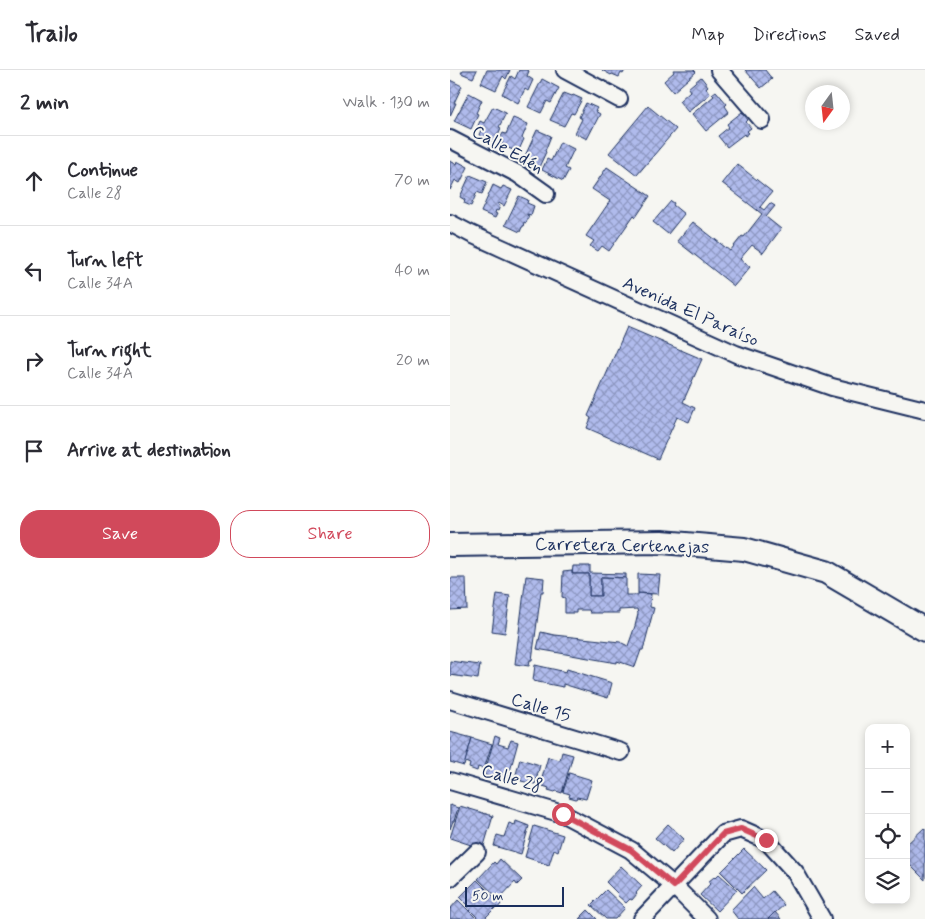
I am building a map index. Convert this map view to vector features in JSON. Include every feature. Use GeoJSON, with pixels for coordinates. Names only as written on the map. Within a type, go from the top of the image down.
{"type":"FeatureCollection","features":[{"type":"Feature","properties":{"kind":"main road","name":"Carretera Certenejas"},"geometry":{"type":"LineString","coordinates":[[450,545],[662,542],[744,549],[826,572],[925,630]]}},
{"type":"Feature","properties":{"kind":"street"},"geometry":{"type":"LineString","coordinates":[[565,70],[619,99]]}},
{"type":"Feature","properties":{"kind":"street"},"geometry":{"type":"LineString","coordinates":[[719,70],[762,120]]}},
{"type":"Feature","properties":{"kind":"street","name":"Calle Edén"},"geometry":{"type":"LineString","coordinates":[[450,139],[518,174],[546,194]]}},
{"type":"Feature","properties":{"kind":"street","name":"Avenida El Paraíso"},"geometry":{"type":"LineString","coordinates":[[450,223],[736,354],[832,387],[925,410]]}},
{"type":"Feature","properties":{"kind":"street","name":"Calle 15"},"geometry":{"type":"LineString","coordinates":[[450,700],[621,752]]}},
{"type":"Feature","properties":{"kind":"street","name":"Calle 28"},"geometry":{"type":"LineString","coordinates":[[450,781],[563,814],[631,850],[674,886],[707,919]]}},
{"type":"Feature","properties":{"kind":"street"},"geometry":{"type":"LineString","coordinates":[[642,919],[723,834],[741,829],[766,840],[795,872],[822,919]]}},
{"type":"Feature","properties":{"kind":"street"},"geometry":{"type":"LineString","coordinates":[[450,878],[477,852]]}},
{"type":"Feature","properties":{"kind":"building"},"geometry":{"type":"Polygon","coordinates":[[[463,70],[477,70],[473,78],[461,73],[463,70]]]}},
{"type":"Feature","properties":{"kind":"building"},"geometry":{"type":"Polygon","coordinates":[[[487,70],[510,70],[506,79],[503,76],[496,90],[481,83],[487,70]]]}},
{"type":"Feature","properties":{"kind":"building"},"geometry":{"type":"Polygon","coordinates":[[[519,70],[529,71],[527,76],[533,80],[528,91],[525,89],[518,103],[502,94],[511,76],[515,79],[519,70]]]}},
{"type":"Feature","properties":{"kind":"building"},"geometry":{"type":"Polygon","coordinates":[[[602,70],[625,70],[619,77],[602,70]]]}},
{"type":"Feature","properties":{"kind":"building"},"geometry":{"type":"Polygon","coordinates":[[[673,70],[694,70],[696,72],[673,92],[664,81],[674,72],[673,70]]]}},
{"type":"Feature","properties":{"kind":"building"},"geometry":{"type":"Polygon","coordinates":[[[745,70],[765,70],[772,79],[761,88],[745,70]]]}},
{"type":"Feature","properties":{"kind":"building"},"geometry":{"type":"Polygon","coordinates":[[[701,77],[708,86],[706,88],[710,94],[688,112],[679,101],[690,91],[688,88],[701,77]]]}},
{"type":"Feature","properties":{"kind":"building"},"geometry":{"type":"Polygon","coordinates":[[[542,79],[559,88],[551,103],[547,101],[541,113],[528,107],[542,79]]]}},
{"type":"Feature","properties":{"kind":"building"},"geometry":{"type":"Polygon","coordinates":[[[450,80],[462,86],[450,116],[450,80]]]}},
{"type":"Feature","properties":{"kind":"building"},"geometry":{"type":"Polygon","coordinates":[[[716,91],[727,104],[725,106],[729,112],[706,131],[692,114],[714,96],[712,94],[716,91]]]}},
{"type":"Feature","properties":{"kind":"building"},"geometry":{"type":"Polygon","coordinates":[[[469,93],[482,100],[471,129],[454,121],[469,93]]]}},
{"type":"Feature","properties":{"kind":"building"},"geometry":{"type":"Polygon","coordinates":[[[564,93],[582,99],[574,114],[571,113],[564,126],[550,120],[564,93]]]}},
{"type":"Feature","properties":{"kind":"building"},"geometry":{"type":"Polygon","coordinates":[[[586,103],[597,108],[595,111],[600,114],[587,139],[575,133],[582,119],[579,117],[586,103]]]}},
{"type":"Feature","properties":{"kind":"building"},"geometry":{"type":"Polygon","coordinates":[[[648,106],[676,129],[637,175],[609,153],[648,106]]]}},
{"type":"Feature","properties":{"kind":"building"},"geometry":{"type":"Polygon","coordinates":[[[493,107],[506,113],[494,143],[479,135],[481,130],[477,128],[480,121],[484,123],[493,107]]]}},
{"type":"Feature","properties":{"kind":"building"},"geometry":{"type":"Polygon","coordinates":[[[742,112],[751,128],[747,131],[749,133],[745,136],[744,134],[727,147],[718,136],[729,127],[727,124],[742,112]]]}},
{"type":"Feature","properties":{"kind":"building"},"geometry":{"type":"Polygon","coordinates":[[[513,118],[528,124],[518,152],[501,145],[503,140],[500,139],[503,133],[506,134],[513,118]]]}},
{"type":"Feature","properties":{"kind":"building"},"geometry":{"type":"Polygon","coordinates":[[[537,130],[551,136],[539,167],[530,163],[531,159],[525,156],[537,130]]]}},
{"type":"Feature","properties":{"kind":"building"},"geometry":{"type":"Polygon","coordinates":[[[560,142],[574,149],[565,168],[569,170],[563,181],[542,170],[547,159],[551,161],[560,142]]]}},
{"type":"Feature","properties":{"kind":"building"},"geometry":{"type":"Polygon","coordinates":[[[450,161],[456,164],[457,161],[468,167],[460,183],[455,180],[450,190],[450,161]]]}},
{"type":"Feature","properties":{"kind":"building"},"geometry":{"type":"Polygon","coordinates":[[[737,164],[772,192],[760,207],[764,210],[770,203],[775,206],[766,217],[781,229],[763,253],[752,245],[740,259],[750,267],[734,286],[677,241],[693,222],[730,251],[762,214],[722,183],[737,164]]]}},
{"type":"Feature","properties":{"kind":"building"},"geometry":{"type":"Polygon","coordinates":[[[607,167],[650,196],[609,251],[602,246],[598,251],[590,246],[594,241],[586,236],[610,201],[592,189],[607,167]]]}},
{"type":"Feature","properties":{"kind":"building"},"geometry":{"type":"Polygon","coordinates":[[[470,175],[487,182],[482,194],[477,192],[471,206],[464,203],[465,200],[460,197],[470,175]]]}},
{"type":"Feature","properties":{"kind":"building"},"geometry":{"type":"Polygon","coordinates":[[[493,185],[501,189],[503,186],[512,190],[504,206],[499,203],[498,205],[500,206],[498,211],[496,210],[495,218],[481,212],[493,185]]]}},
{"type":"Feature","properties":{"kind":"building"},"geometry":{"type":"Polygon","coordinates":[[[519,196],[528,200],[527,203],[534,206],[531,215],[527,214],[529,216],[520,232],[505,225],[519,196]]]}},
{"type":"Feature","properties":{"kind":"building"},"geometry":{"type":"Polygon","coordinates":[[[671,201],[684,214],[668,234],[653,222],[671,201]]]}},
{"type":"Feature","properties":{"kind":"building"},"geometry":{"type":"Polygon","coordinates":[[[627,327],[702,359],[683,402],[695,408],[689,422],[677,417],[658,459],[587,428],[591,418],[588,416],[627,327]]]}},
{"type":"Feature","properties":{"kind":"building"},"geometry":{"type":"Polygon","coordinates":[[[573,566],[590,566],[590,573],[626,574],[626,578],[601,577],[601,596],[589,596],[589,574],[572,574],[573,566]]]}},
{"type":"Feature","properties":{"kind":"building"},"geometry":{"type":"Polygon","coordinates":[[[572,571],[572,574],[589,574],[589,596],[601,596],[601,577],[626,578],[626,595],[638,595],[638,593],[651,594],[650,607],[654,608],[643,650],[641,650],[635,667],[617,661],[617,663],[537,649],[541,632],[620,642],[628,646],[638,614],[637,609],[619,610],[619,613],[590,613],[589,610],[576,610],[576,613],[565,613],[565,598],[562,597],[563,572],[572,571]]]}},
{"type":"Feature","properties":{"kind":"building"},"geometry":{"type":"Polygon","coordinates":[[[638,574],[660,575],[658,594],[638,593],[638,574]]]}},
{"type":"Feature","properties":{"kind":"building"},"geometry":{"type":"Polygon","coordinates":[[[526,576],[544,578],[532,660],[530,660],[529,666],[515,664],[526,576]]]}},
{"type":"Feature","properties":{"kind":"building"},"geometry":{"type":"Polygon","coordinates":[[[450,578],[466,578],[467,609],[450,610],[450,578]]]}},
{"type":"Feature","properties":{"kind":"building"},"geometry":{"type":"Polygon","coordinates":[[[497,594],[510,596],[505,633],[492,631],[497,594]]]}},
{"type":"Feature","properties":{"kind":"building"},"geometry":{"type":"Polygon","coordinates":[[[450,661],[480,665],[478,679],[450,675],[450,661]]]}},
{"type":"Feature","properties":{"kind":"building"},"geometry":{"type":"Polygon","coordinates":[[[535,665],[566,672],[567,669],[612,683],[608,698],[563,684],[563,687],[533,681],[535,665]]]}},
{"type":"Feature","properties":{"kind":"building"},"geometry":{"type":"Polygon","coordinates":[[[450,732],[472,738],[464,766],[450,762],[450,732]]]}},
{"type":"Feature","properties":{"kind":"building"},"geometry":{"type":"Polygon","coordinates":[[[495,736],[500,738],[498,744],[508,747],[511,740],[518,742],[507,782],[484,775],[495,736]]]}},
{"type":"Feature","properties":{"kind":"building"},"geometry":{"type":"Polygon","coordinates":[[[472,738],[492,744],[484,769],[478,767],[477,771],[469,768],[470,764],[465,762],[472,738]]]}},
{"type":"Feature","properties":{"kind":"building"},"geometry":{"type":"Polygon","coordinates":[[[562,752],[573,755],[562,793],[548,790],[549,788],[540,785],[548,757],[560,760],[562,752]]]}},
{"type":"Feature","properties":{"kind":"building"},"geometry":{"type":"Polygon","coordinates":[[[520,759],[540,765],[535,784],[515,778],[520,759]]]}},
{"type":"Feature","properties":{"kind":"building"},"geometry":{"type":"Polygon","coordinates":[[[569,773],[592,780],[586,799],[569,797],[570,794],[563,792],[569,773]]]}},
{"type":"Feature","properties":{"kind":"building"},"geometry":{"type":"Polygon","coordinates":[[[450,805],[458,808],[450,829],[450,805]]]}},
{"type":"Feature","properties":{"kind":"building"},"geometry":{"type":"Polygon","coordinates":[[[460,806],[493,816],[483,849],[450,838],[460,806]]]}},
{"type":"Feature","properties":{"kind":"building"},"geometry":{"type":"Polygon","coordinates":[[[516,821],[529,826],[521,854],[494,846],[497,835],[504,837],[509,823],[515,825],[516,821]]]}},
{"type":"Feature","properties":{"kind":"building"},"geometry":{"type":"Polygon","coordinates":[[[668,824],[684,839],[672,853],[655,838],[668,824]]]}},
{"type":"Feature","properties":{"kind":"building"},"geometry":{"type":"Polygon","coordinates":[[[534,826],[563,835],[558,851],[554,849],[549,865],[525,857],[534,826]]]}},
{"type":"Feature","properties":{"kind":"building"},"geometry":{"type":"Polygon","coordinates":[[[925,829],[925,880],[910,865],[910,841],[925,829]]]}},
{"type":"Feature","properties":{"kind":"building"},"geometry":{"type":"Polygon","coordinates":[[[744,849],[766,870],[742,893],[721,872],[744,849]]]}},
{"type":"Feature","properties":{"kind":"building"},"geometry":{"type":"Polygon","coordinates":[[[500,859],[522,880],[517,885],[515,882],[499,899],[478,879],[494,862],[496,864],[500,859]]]}},
{"type":"Feature","properties":{"kind":"building"},"geometry":{"type":"Polygon","coordinates":[[[621,866],[642,886],[632,900],[630,899],[626,903],[606,882],[621,866]]]}},
{"type":"Feature","properties":{"kind":"building"},"geometry":{"type":"Polygon","coordinates":[[[719,874],[737,890],[717,911],[700,895],[710,884],[708,882],[719,874]]]}},
{"type":"Feature","properties":{"kind":"building"},"geometry":{"type":"Polygon","coordinates":[[[477,880],[501,904],[484,919],[479,919],[460,897],[477,880]]]}},
{"type":"Feature","properties":{"kind":"building"},"geometry":{"type":"Polygon","coordinates":[[[753,887],[763,899],[772,891],[784,905],[768,919],[738,919],[731,910],[753,887]]]}},
{"type":"Feature","properties":{"kind":"building"},"geometry":{"type":"Polygon","coordinates":[[[606,890],[625,908],[615,919],[606,919],[591,905],[606,890]]]}},
{"type":"Feature","properties":{"kind":"building"},"geometry":{"type":"Polygon","coordinates":[[[458,900],[477,919],[450,919],[450,909],[458,900]]]}},
{"type":"Feature","properties":{"kind":"building"},"geometry":{"type":"Polygon","coordinates":[[[588,910],[597,919],[579,919],[588,910]]]}},
{"type":"Feature","properties":{"kind":"building"},"geometry":{"type":"Polygon","coordinates":[[[775,912],[781,919],[768,919],[775,912]]]}},
{"type":"Feature","properties":{"kind":"route"},"geometry":{"type":"LineString","coordinates":[[563,814],[631,850],[674,886],[723,834],[741,829],[766,840]]}}]}
